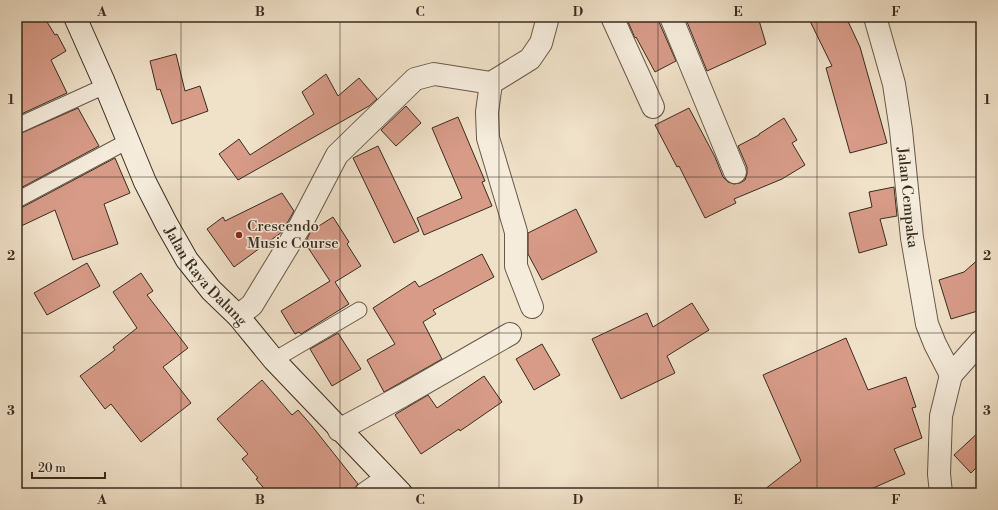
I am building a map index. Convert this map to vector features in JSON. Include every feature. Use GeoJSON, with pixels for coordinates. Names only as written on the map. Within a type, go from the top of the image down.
{"type":"FeatureCollection","features":[{"type":"Feature","properties":{"kind":"street","name":"Jalan Raya Dalung"},"geometry":{"type":"LineString","coordinates":[[75,17],[145,182],[187,260],[211,290],[238,316],[274,360],[393,486]]}},
{"type":"Feature","properties":{"kind":"street"},"geometry":{"type":"LineString","coordinates":[[238,316],[252,305],[300,226],[337,155],[414,79],[434,74],[491,83],[530,59],[540,43],[548,17]]}},
{"type":"Feature","properties":{"kind":"street"},"geometry":{"type":"LineString","coordinates":[[612,17],[653,107]]}},
{"type":"Feature","properties":{"kind":"street"},"geometry":{"type":"LineString","coordinates":[[672,17],[735,172]]}},
{"type":"Feature","properties":{"kind":"street","name":"Jalan Cempaka"},"geometry":{"type":"LineString","coordinates":[[875,17],[894,84],[901,130],[912,238],[927,324],[935,344],[951,375]]}},
{"type":"Feature","properties":{"kind":"street"},"geometry":{"type":"LineString","coordinates":[[491,83],[487,112],[488,138],[516,232],[516,266],[532,308]]}},
{"type":"Feature","properties":{"kind":"street"},"geometry":{"type":"LineString","coordinates":[[340,430],[510,334]]}},
{"type":"Feature","properties":{"kind":"street"},"geometry":{"type":"LineString","coordinates":[[941,493],[939,474],[941,416],[951,375],[981,341]]}},
{"type":"Feature","properties":{"kind":"street"},"geometry":{"type":"LineString","coordinates":[[366,493],[393,486]]}},
{"type":"Feature","properties":{"kind":"lane"},"geometry":{"type":"LineString","coordinates":[[17,126],[105,86]]}},
{"type":"Feature","properties":{"kind":"lane"},"geometry":{"type":"LineString","coordinates":[[17,200],[128,141]]}},
{"type":"Feature","properties":{"kind":"lane"},"geometry":{"type":"LineString","coordinates":[[274,360],[359,310]]}},
{"type":"Feature","properties":{"kind":"building"},"geometry":{"type":"Polygon","coordinates":[[[17,17],[44,17],[55,35],[57,34],[66,51],[51,60],[67,93],[17,116],[17,17]]]}},
{"type":"Feature","properties":{"kind":"building"},"geometry":{"type":"Polygon","coordinates":[[[626,17],[659,17],[659,22],[676,61],[655,72],[636,37],[635,38],[626,17]]]}},
{"type":"Feature","properties":{"kind":"building"},"geometry":{"type":"Polygon","coordinates":[[[685,17],[758,17],[766,44],[707,71],[685,17]]]}},
{"type":"Feature","properties":{"kind":"building"},"geometry":{"type":"Polygon","coordinates":[[[808,17],[846,17],[860,47],[887,143],[850,153],[826,68],[832,66],[808,17]]]}},
{"type":"Feature","properties":{"kind":"building"},"geometry":{"type":"Polygon","coordinates":[[[176,54],[185,91],[200,86],[208,111],[172,124],[160,89],[157,90],[150,61],[176,54]]]}},
{"type":"Feature","properties":{"kind":"building"},"geometry":{"type":"Polygon","coordinates":[[[326,74],[338,96],[359,78],[377,99],[369,106],[238,180],[219,154],[239,139],[250,155],[314,114],[302,92],[326,74]]]}},
{"type":"Feature","properties":{"kind":"building"},"geometry":{"type":"Polygon","coordinates":[[[406,106],[421,123],[396,146],[381,130],[406,106]]]}},
{"type":"Feature","properties":{"kind":"building"},"geometry":{"type":"Polygon","coordinates":[[[78,108],[99,146],[17,190],[17,135],[78,108]]]}},
{"type":"Feature","properties":{"kind":"building"},"geometry":{"type":"Polygon","coordinates":[[[689,108],[715,157],[723,177],[728,182],[734,184],[740,183],[745,180],[747,174],[747,167],[738,146],[759,135],[784,118],[797,140],[792,143],[805,165],[782,179],[734,199],[736,203],[705,218],[679,166],[677,167],[655,125],[689,108]]]}},
{"type":"Feature","properties":{"kind":"building"},"geometry":{"type":"Polygon","coordinates":[[[458,117],[485,181],[482,182],[492,206],[424,235],[417,218],[462,198],[432,128],[458,117]]]}},
{"type":"Feature","properties":{"kind":"building"},"geometry":{"type":"Polygon","coordinates":[[[378,146],[419,231],[394,243],[353,158],[378,146]]]}},
{"type":"Feature","properties":{"kind":"building"},"geometry":{"type":"Polygon","coordinates":[[[115,158],[130,193],[104,204],[118,244],[73,260],[55,210],[17,228],[17,209],[115,158]]]}},
{"type":"Feature","properties":{"kind":"building"},"geometry":{"type":"Polygon","coordinates":[[[894,187],[897,216],[880,219],[887,245],[859,253],[849,213],[872,207],[869,192],[894,187]]]}},
{"type":"Feature","properties":{"kind":"building","name":"Crescendo Music Course"},"geometry":{"type":"Polygon","coordinates":[[[282,193],[294,211],[282,232],[234,267],[207,229],[223,217],[225,221],[282,193]]]}},
{"type":"Feature","properties":{"kind":"building"},"geometry":{"type":"Polygon","coordinates":[[[576,209],[597,252],[542,280],[528,254],[528,233],[576,209]]]}},
{"type":"Feature","properties":{"kind":"building"},"geometry":{"type":"Polygon","coordinates":[[[333,217],[349,242],[347,244],[361,266],[335,282],[349,304],[301,334],[299,332],[295,334],[281,311],[330,281],[305,243],[311,231],[333,217]]]}},
{"type":"Feature","properties":{"kind":"building"},"geometry":{"type":"Polygon","coordinates":[[[482,254],[494,277],[433,310],[436,314],[423,322],[442,359],[384,392],[367,360],[395,344],[373,308],[415,281],[419,287],[482,254]]]}},
{"type":"Feature","properties":{"kind":"building"},"geometry":{"type":"Polygon","coordinates":[[[981,257],[981,310],[951,319],[939,280],[964,272],[981,257]]]}},
{"type":"Feature","properties":{"kind":"building"},"geometry":{"type":"Polygon","coordinates":[[[87,263],[100,286],[47,315],[34,293],[87,263]]]}},
{"type":"Feature","properties":{"kind":"building"},"geometry":{"type":"Polygon","coordinates":[[[141,273],[153,291],[147,295],[188,348],[163,367],[191,403],[141,442],[111,404],[105,409],[80,376],[115,350],[113,347],[137,328],[113,292],[141,273]]]}},
{"type":"Feature","properties":{"kind":"building"},"geometry":{"type":"Polygon","coordinates":[[[692,303],[709,330],[667,356],[675,373],[621,399],[592,339],[647,313],[653,327],[692,303]]]}},
{"type":"Feature","properties":{"kind":"building"},"geometry":{"type":"Polygon","coordinates":[[[338,333],[361,369],[332,386],[310,349],[338,333]]]}},
{"type":"Feature","properties":{"kind":"building"},"geometry":{"type":"Polygon","coordinates":[[[846,338],[868,390],[906,377],[916,407],[912,408],[922,438],[894,449],[905,474],[862,493],[760,493],[801,461],[763,375],[846,338]]]}},
{"type":"Feature","properties":{"kind":"building"},"geometry":{"type":"Polygon","coordinates":[[[542,344],[560,375],[534,390],[516,359],[542,344]]]}},
{"type":"Feature","properties":{"kind":"building"},"geometry":{"type":"Polygon","coordinates":[[[484,376],[502,402],[460,431],[459,429],[421,454],[395,415],[428,395],[437,408],[484,376]]]}},
{"type":"Feature","properties":{"kind":"building"},"geometry":{"type":"Polygon","coordinates":[[[262,380],[292,415],[298,410],[312,426],[358,484],[354,493],[268,493],[256,479],[258,478],[242,459],[248,454],[217,419],[262,380]]]}},
{"type":"Feature","properties":{"kind":"building"},"geometry":{"type":"Polygon","coordinates":[[[981,430],[981,463],[971,473],[954,455],[981,430]]]}},
{"type":"Feature","properties":{"kind":"place","name":"Crescendo Music Course"},"geometry":{"type":"Point","coordinates":[239,235]}}]}
